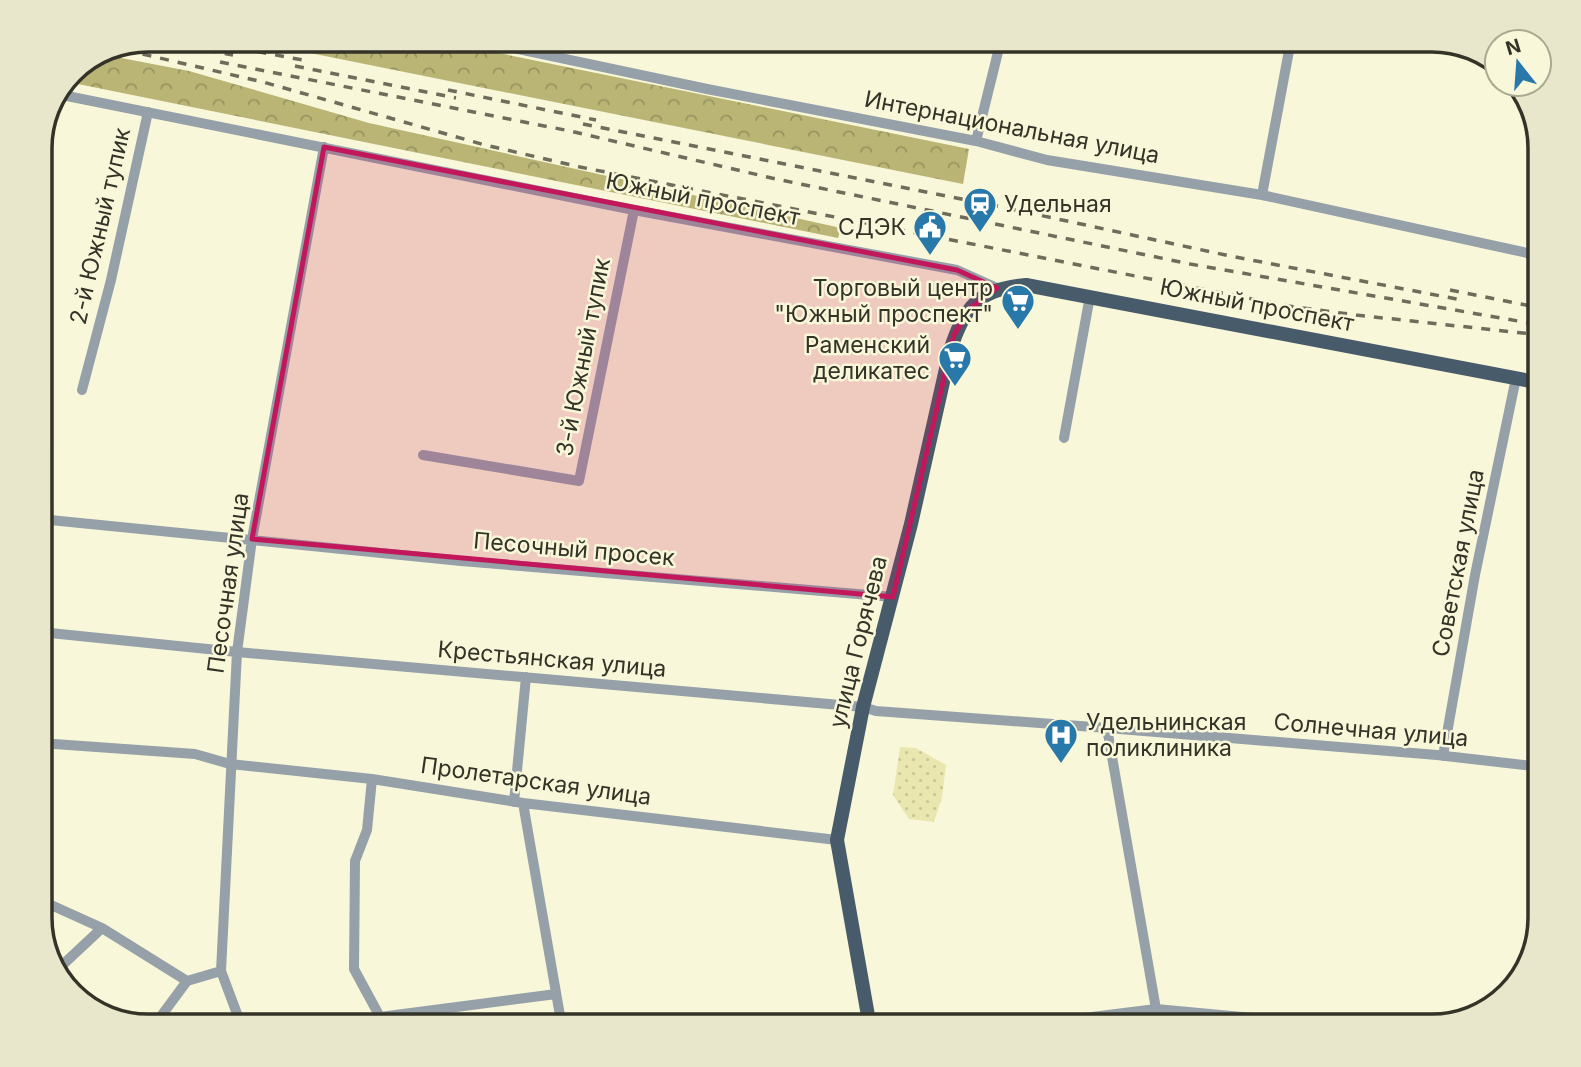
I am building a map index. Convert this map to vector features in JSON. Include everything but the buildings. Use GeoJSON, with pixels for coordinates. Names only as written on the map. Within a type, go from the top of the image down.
{"type":"FeatureCollection","features":[{"type":"Feature","properties":{"kind":"main road","name":"Южный проспект"},"geometry":{"type":"LineString","coordinates":[[997,288],[1026,285],[1090,296],[1528,380]]}},
{"type":"Feature","properties":{"kind":"main road","name":"улица Горячева"},"geometry":{"type":"LineString","coordinates":[[868,1014],[837,840],[863,707],[893,597],[954,335],[979,299],[997,288]]}},
{"type":"Feature","properties":{"kind":"street","name":"Интернациональная улица"},"geometry":{"type":"LineString","coordinates":[[532,52],[976,141],[1047,160],[1262,195],[1528,253]]}},
{"type":"Feature","properties":{"kind":"street"},"geometry":{"type":"LineString","coordinates":[[976,141],[998,52]]}},
{"type":"Feature","properties":{"kind":"street"},"geometry":{"type":"LineString","coordinates":[[1262,195],[1289,52]]}},
{"type":"Feature","properties":{"kind":"street","name":"Южный проспект"},"geometry":{"type":"LineString","coordinates":[[68,96],[634,209],[957,270],[997,288]]}},
{"type":"Feature","properties":{"kind":"street","name":"2-й Южный тупик"},"geometry":{"type":"LineString","coordinates":[[82,390],[111,279],[148,112]]}},
{"type":"Feature","properties":{"kind":"street","name":"Песочная улица"},"geometry":{"type":"LineString","coordinates":[[237,1014],[221,971],[237,652],[252,539],[324,147]]}},
{"type":"Feature","properties":{"kind":"street","name":"3-й Южный тупик"},"geometry":{"type":"LineString","coordinates":[[423,455],[579,481],[634,209]]}},
{"type":"Feature","properties":{"kind":"street"},"geometry":{"type":"LineString","coordinates":[[1064,438],[1090,296]]}},
{"type":"Feature","properties":{"kind":"street","name":"Советская улица"},"geometry":{"type":"LineString","coordinates":[[1443,756],[1475,575],[1516,378]]}},
{"type":"Feature","properties":{"kind":"street","name":"Песочный просек"},"geometry":{"type":"LineString","coordinates":[[53,520],[461,561],[893,597]]}},
{"type":"Feature","properties":{"kind":"street","name":"Крестьянская улица"},"geometry":{"type":"LineString","coordinates":[[53,633],[863,707]]}},
{"type":"Feature","properties":{"kind":"street"},"geometry":{"type":"LineString","coordinates":[[526,677],[518,802],[560,1014]]}},
{"type":"Feature","properties":{"kind":"street","name":"Солнечная улица"},"geometry":{"type":"LineString","coordinates":[[863,707],[885,712],[1107,728],[1528,766]]}},
{"type":"Feature","properties":{"kind":"street"},"geometry":{"type":"LineString","coordinates":[[1107,728],[1156,1009]]}},
{"type":"Feature","properties":{"kind":"street","name":"Пролетарская улица"},"geometry":{"type":"LineString","coordinates":[[53,744],[195,754],[230,764],[372,779],[518,802],[837,840]]}},
{"type":"Feature","properties":{"kind":"street"},"geometry":{"type":"LineString","coordinates":[[372,779],[366,830],[355,861],[354,969],[378,1014]]}},
{"type":"Feature","properties":{"kind":"street"},"geometry":{"type":"LineString","coordinates":[[53,906],[102,928],[187,981]]}},
{"type":"Feature","properties":{"kind":"street"},"geometry":{"type":"LineString","coordinates":[[64,964],[102,928]]}},
{"type":"Feature","properties":{"kind":"street"},"geometry":{"type":"LineString","coordinates":[[163,1014],[187,981],[221,971]]}},
{"type":"Feature","properties":{"kind":"street"},"geometry":{"type":"LineString","coordinates":[[403,1014],[556,994]]}},
{"type":"Feature","properties":{"kind":"street"},"geometry":{"type":"LineString","coordinates":[[1109,1014],[1156,1009],[1210,1014]]}},
{"type":"Feature","properties":{"kind":"highlighted area"},"geometry":{"type":"Polygon","coordinates":[[[324,147],[957,270],[997,288],[971,308],[954,335],[893,597],[252,539],[324,147]]]}},
{"type":"Feature","properties":{"kind":"green space"},"geometry":{"type":"Polygon","coordinates":[[[305,52],[494,52],[969,149],[963,184],[305,52]]]}},
{"type":"Feature","properties":{"kind":"green space"},"geometry":{"type":"Polygon","coordinates":[[[119,58],[189,71],[369,123],[841,228],[838,238],[78,84],[101,65],[119,58]]]}},
{"type":"Feature","properties":{"kind":"shaded area"},"geometry":{"type":"Polygon","coordinates":[[[900,747],[916,748],[946,765],[942,797],[934,822],[909,819],[893,795],[900,747]]]}},
{"type":"Feature","properties":{"kind":"railway"},"geometry":{"type":"LineString","coordinates":[[217,52],[233,55]]}},
{"type":"Feature","properties":{"kind":"railway"},"geometry":{"type":"LineString","coordinates":[[260,52],[308,61]]}},
{"type":"Feature","properties":{"kind":"railway"},"geometry":{"type":"LineString","coordinates":[[137,53],[263,82],[485,145],[580,167],[1288,306],[1528,334]]}},
{"type":"Feature","properties":{"kind":"railway"},"geometry":{"type":"LineString","coordinates":[[220,62],[570,131],[776,179],[1190,264],[1528,323]]}},
{"type":"Feature","properties":{"kind":"railway"},"geometry":{"type":"LineString","coordinates":[[295,66],[456,98]]}},
{"type":"Feature","properties":{"kind":"railway"},"geometry":{"type":"LineString","coordinates":[[448,90],[596,120]]}},
{"type":"Feature","properties":{"kind":"railway"},"geometry":{"type":"LineString","coordinates":[[583,124],[997,206],[1230,256],[1462,300]]}},
{"type":"Feature","properties":{"kind":"railway"},"geometry":{"type":"LineString","coordinates":[[1450,290],[1528,305]]}},
{"type":"Feature","properties":{"kind":"place","name":"Удельная"},"geometry":{"type":"Point","coordinates":[980,234]}},
{"type":"Feature","properties":{"kind":"place","name":"СДЭК"},"geometry":{"type":"Point","coordinates":[930,257]}},
{"type":"Feature","properties":{"kind":"place","name":"Торговый центр \"Южный проспект\""},"geometry":{"type":"Point","coordinates":[1018,331]}},
{"type":"Feature","properties":{"kind":"place","name":"Раменский деликатес"},"geometry":{"type":"Point","coordinates":[955,388]}},
{"type":"Feature","properties":{"kind":"place","name":"Удельнинская поликлиника"},"geometry":{"type":"Point","coordinates":[1061,765]}}]}
